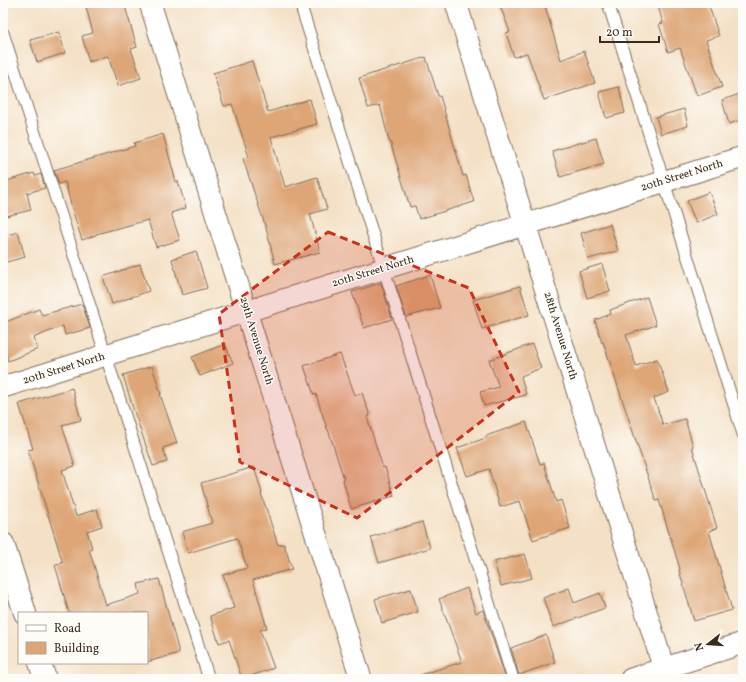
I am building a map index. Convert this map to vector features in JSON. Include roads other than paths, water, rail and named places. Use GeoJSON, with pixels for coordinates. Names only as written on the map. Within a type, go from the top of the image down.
{"type":"FeatureCollection","features":[{"type":"Feature","properties":{"kind":"street","name":"29th Avenue North"},"geometry":{"type":"LineString","coordinates":[[150,3],[361,679]]}},
{"type":"Feature","properties":{"kind":"street","name":"28th Avenue North"},"geometry":{"type":"LineString","coordinates":[[456,3],[664,669]]}},
{"type":"Feature","properties":{"kind":"street","name":"20th Street North"},"geometry":{"type":"LineString","coordinates":[[3,388],[743,157]]}},
{"type":"Feature","properties":{"kind":"street"},"geometry":{"type":"LineString","coordinates":[[3,544],[24,612]]}},
{"type":"Feature","properties":{"kind":"street"},"geometry":{"type":"LineString","coordinates":[[631,679],[743,643]]}},
{"type":"Feature","properties":{"kind":"street"},"geometry":{"type":"LineString","coordinates":[[40,664],[45,679]]}},
{"type":"Feature","properties":{"kind":"lane"},"geometry":{"type":"LineString","coordinates":[[300,3],[513,679]]}},
{"type":"Feature","properties":{"kind":"lane"},"geometry":{"type":"LineString","coordinates":[[608,3],[743,434]]}},
{"type":"Feature","properties":{"kind":"lane"},"geometry":{"type":"LineString","coordinates":[[3,33],[209,679]]}}]}
